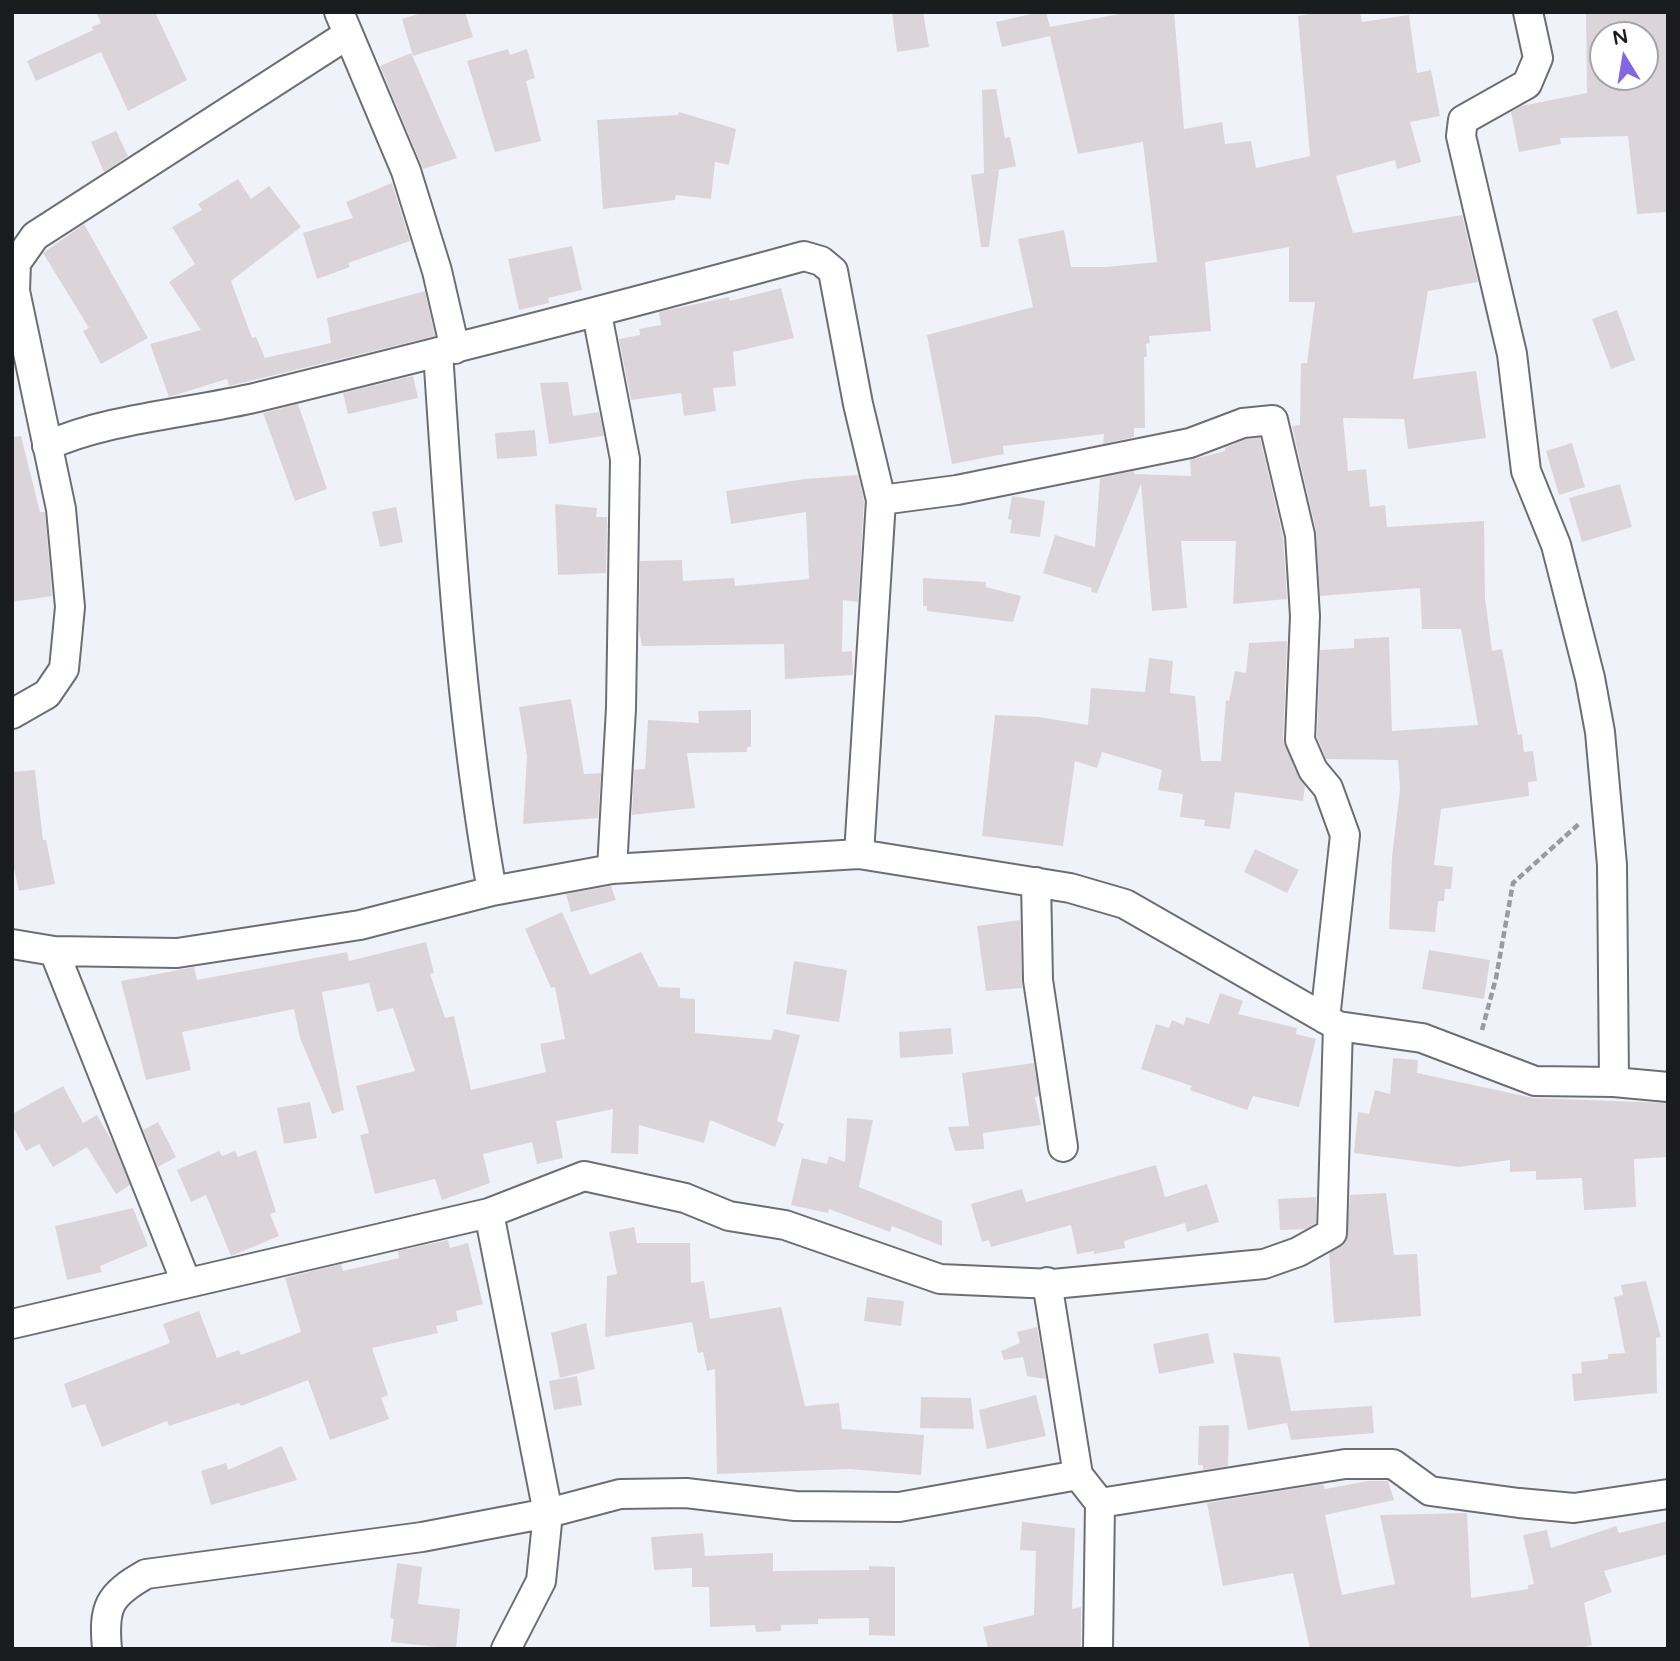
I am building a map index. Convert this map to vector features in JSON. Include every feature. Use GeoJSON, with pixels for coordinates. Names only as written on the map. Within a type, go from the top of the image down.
{"type":"FeatureCollection","features":[{"type":"Feature","properties":{"kind":"street"},"geometry":{"type":"LineString","coordinates":[[1528,12],[1538,58],[1527,84],[1463,120],[1461,135],[1513,354],[1525,471],[1556,545],[1590,678],[1600,732],[1604,801],[1612,865],[1614,1082]]}},
{"type":"Feature","properties":{"kind":"street"},"geometry":{"type":"LineString","coordinates":[[12,714],[47,694],[64,668],[70,607],[61,509],[47,446],[24,392],[15,290],[16,263],[35,236],[343,23],[406,171],[437,271],[447,351],[455,595],[474,793],[492,891]]}},
{"type":"Feature","properties":{"kind":"street"},"geometry":{"type":"LineString","coordinates":[[47,446],[78,432],[205,410],[597,314],[804,256],[821,261],[833,271],[858,404],[881,500],[859,854]]}},
{"type":"Feature","properties":{"kind":"street"},"geometry":{"type":"LineString","coordinates":[[597,314],[625,459],[621,708],[612,869]]}},
{"type":"Feature","properties":{"kind":"street"},"geometry":{"type":"LineString","coordinates":[[12,1324],[489,1213],[584,1176],[685,1198],[729,1216],[785,1225],[940,1279],[1047,1282],[1264,1264],[1298,1252],[1332,1233],[1332,1022],[1345,835],[1328,788],[1313,770],[1300,740],[1305,617],[1300,535],[1273,420],[1242,423],[1190,443],[957,490],[881,500]]}},
{"type":"Feature","properties":{"kind":"street"},"geometry":{"type":"LineString","coordinates":[[12,944],[54,951],[177,953],[360,925],[492,891],[612,869],[859,854],[1070,888],[1125,904],[1332,1022],[1422,1038],[1474,1055],[1535,1081],[1614,1082],[1668,1087]]}},
{"type":"Feature","properties":{"kind":"street"},"geometry":{"type":"LineString","coordinates":[[1036,882],[1038,980],[1063,1147]]}},
{"type":"Feature","properties":{"kind":"street"},"geometry":{"type":"LineString","coordinates":[[54,951],[186,1282]]}},
{"type":"Feature","properties":{"kind":"street"},"geometry":{"type":"LineString","coordinates":[[489,1213],[548,1513],[541,1581],[506,1649]]}},
{"type":"Feature","properties":{"kind":"street"},"geometry":{"type":"LineString","coordinates":[[1047,1282],[1078,1475],[1100,1503],[1098,1649]]}},
{"type":"Feature","properties":{"kind":"street"},"geometry":{"type":"LineString","coordinates":[[1100,1503],[1345,1464],[1393,1464],[1430,1490],[1519,1503],[1574,1508],[1668,1494]]}},
{"type":"Feature","properties":{"kind":"street"},"geometry":{"type":"LineString","coordinates":[[107,1649],[104,1619],[109,1609],[119,1590],[146,1574],[422,1537],[548,1513],[620,1494],[686,1493],[795,1506],[899,1507],[1078,1475]]}},
{"type":"Feature","properties":{"kind":"path"},"geometry":{"type":"LineString","coordinates":[[1474,1055],[1496,978],[1513,883],[1604,801]]}},
{"type":"Feature","properties":{"kind":"building"},"geometry":{"type":"Polygon","coordinates":[[[96,12],[155,12],[187,80],[128,111],[101,52],[36,81],[27,61],[93,30],[92,27],[101,23],[96,12]]]}},
{"type":"Feature","properties":{"kind":"building"},"geometry":{"type":"Polygon","coordinates":[[[425,12],[465,12],[473,37],[413,56],[402,19],[425,12]]]}},
{"type":"Feature","properties":{"kind":"building"},"geometry":{"type":"Polygon","coordinates":[[[892,12],[923,12],[929,47],[897,52],[892,12]]]}},
{"type":"Feature","properties":{"kind":"building"},"geometry":{"type":"Polygon","coordinates":[[[1046,12],[1050,27],[1130,12],[1174,12],[1184,129],[1222,122],[1225,144],[1251,141],[1256,168],[1310,156],[1298,16],[1321,12],[1360,12],[1362,22],[1409,15],[1417,73],[1431,70],[1440,116],[1410,122],[1421,162],[1397,169],[1395,160],[1336,176],[1353,233],[1462,215],[1478,282],[1428,291],[1413,379],[1476,371],[1486,438],[1408,449],[1404,419],[1343,418],[1348,471],[1366,469],[1370,507],[1385,505],[1387,527],[1484,521],[1485,598],[1492,651],[1502,649],[1518,735],[1522,734],[1524,752],[1533,751],[1537,781],[1528,782],[1529,796],[1441,809],[1434,865],[1453,867],[1451,889],[1445,889],[1444,901],[1438,901],[1435,932],[1389,929],[1392,857],[1400,789],[1398,760],[1326,759],[1317,737],[1320,650],[1354,648],[1354,639],[1389,637],[1392,731],[1478,725],[1461,629],[1422,629],[1420,588],[1320,596],[1316,531],[1292,426],[1300,425],[1301,363],[1307,363],[1315,302],[1289,302],[1289,247],[1205,262],[1211,331],[1149,336],[1150,343],[1146,344],[1147,357],[1144,357],[1145,428],[1134,428],[1134,437],[1103,444],[1104,434],[1003,446],[1004,454],[952,464],[927,335],[1033,307],[1018,239],[1064,230],[1071,267],[1157,262],[1143,142],[1078,154],[1050,36],[1002,47],[996,22],[1046,12]]]}},
{"type":"Feature","properties":{"kind":"building"},"geometry":{"type":"Polygon","coordinates":[[[1586,12],[1668,12],[1668,212],[1637,214],[1628,136],[1560,138],[1561,144],[1519,152],[1511,112],[1521,106],[1587,93],[1586,12]]]}},
{"type":"Feature","properties":{"kind":"building"},"geometry":{"type":"Polygon","coordinates":[[[508,49],[510,55],[527,49],[535,78],[526,81],[541,141],[495,152],[467,61],[508,49]]]}},
{"type":"Feature","properties":{"kind":"building"},"geometry":{"type":"Polygon","coordinates":[[[411,53],[457,158],[423,169],[380,66],[411,53]]]}},
{"type":"Feature","properties":{"kind":"building"},"geometry":{"type":"Polygon","coordinates":[[[996,89],[1005,138],[1010,137],[1016,166],[984,173],[982,90],[996,89]]]}},
{"type":"Feature","properties":{"kind":"building"},"geometry":{"type":"Polygon","coordinates":[[[679,112],[736,129],[729,165],[715,162],[711,199],[676,195],[675,200],[603,209],[597,120],[678,115],[679,112]]]}},
{"type":"Feature","properties":{"kind":"building"},"geometry":{"type":"Polygon","coordinates":[[[116,131],[128,156],[104,172],[91,142],[116,131]]]}},
{"type":"Feature","properties":{"kind":"building"},"geometry":{"type":"Polygon","coordinates":[[[999,170],[989,247],[981,247],[971,175],[999,170]]]}},
{"type":"Feature","properties":{"kind":"building"},"geometry":{"type":"Polygon","coordinates":[[[238,179],[251,199],[269,186],[301,227],[231,281],[252,338],[256,337],[265,358],[331,343],[327,318],[425,291],[435,336],[229,386],[227,379],[169,397],[150,344],[201,330],[169,282],[195,264],[172,227],[202,210],[198,204],[238,179]]]}},
{"type":"Feature","properties":{"kind":"building"},"geometry":{"type":"Polygon","coordinates":[[[392,183],[410,241],[348,263],[350,267],[317,279],[303,233],[353,218],[346,202],[392,183]]]}},
{"type":"Feature","properties":{"kind":"building"},"geometry":{"type":"Polygon","coordinates":[[[84,224],[148,338],[101,364],[83,331],[89,328],[43,253],[84,224]]]}},
{"type":"Feature","properties":{"kind":"building"},"geometry":{"type":"Polygon","coordinates":[[[572,246],[582,290],[548,298],[549,303],[519,310],[508,259],[572,246]]]}},
{"type":"Feature","properties":{"kind":"building"},"geometry":{"type":"Polygon","coordinates":[[[781,288],[794,338],[733,352],[736,386],[713,388],[716,411],[684,416],[681,393],[631,400],[619,339],[640,335],[639,329],[661,325],[659,312],[729,297],[730,301],[781,288]]]}},
{"type":"Feature","properties":{"kind":"building"},"geometry":{"type":"Polygon","coordinates":[[[1617,310],[1635,360],[1611,369],[1592,319],[1617,310]]]}},
{"type":"Feature","properties":{"kind":"building"},"geometry":{"type":"Polygon","coordinates":[[[413,376],[418,398],[348,414],[343,393],[413,376]]]}},
{"type":"Feature","properties":{"kind":"building"},"geometry":{"type":"Polygon","coordinates":[[[568,382],[573,416],[599,412],[604,436],[549,444],[540,383],[568,382]]]}},
{"type":"Feature","properties":{"kind":"building"},"geometry":{"type":"Polygon","coordinates":[[[298,404],[327,489],[295,501],[263,413],[298,404]]]}},
{"type":"Feature","properties":{"kind":"building"},"geometry":{"type":"Polygon","coordinates":[[[535,430],[537,456],[497,459],[495,433],[535,430]]]}},
{"type":"Feature","properties":{"kind":"building"},"geometry":{"type":"Polygon","coordinates":[[[21,436],[40,512],[45,512],[52,596],[12,602],[12,437],[21,436]]]}},
{"type":"Feature","properties":{"kind":"building"},"geometry":{"type":"Polygon","coordinates":[[[1260,438],[1283,537],[1287,599],[1233,604],[1236,541],[1181,541],[1187,608],[1152,611],[1141,484],[1097,593],[1091,592],[1092,588],[1043,573],[1055,535],[1095,547],[1100,478],[1134,471],[1134,474],[1191,476],[1190,460],[1225,451],[1225,448],[1247,439],[1260,438]]]}},
{"type":"Feature","properties":{"kind":"building"},"geometry":{"type":"Polygon","coordinates":[[[1572,443],[1585,487],[1559,495],[1546,451],[1572,443]]]}},
{"type":"Feature","properties":{"kind":"building"},"geometry":{"type":"Polygon","coordinates":[[[858,475],[864,501],[858,602],[843,600],[842,652],[852,651],[853,675],[785,679],[784,644],[642,646],[639,630],[640,561],[682,560],[683,581],[734,578],[735,586],[809,579],[806,512],[731,524],[726,491],[805,479],[858,475]]]}},
{"type":"Feature","properties":{"kind":"building"},"geometry":{"type":"Polygon","coordinates":[[[1620,484],[1632,527],[1582,542],[1569,498],[1620,484]]]}},
{"type":"Feature","properties":{"kind":"building"},"geometry":{"type":"Polygon","coordinates":[[[1012,496],[1045,501],[1040,537],[1010,533],[1012,520],[1008,519],[1012,496]]]}},
{"type":"Feature","properties":{"kind":"building"},"geometry":{"type":"Polygon","coordinates":[[[555,504],[597,508],[596,517],[607,517],[606,573],[558,575],[555,504]]]}},
{"type":"Feature","properties":{"kind":"building"},"geometry":{"type":"Polygon","coordinates":[[[396,507],[403,542],[380,547],[372,512],[396,507]]]}},
{"type":"Feature","properties":{"kind":"building"},"geometry":{"type":"Polygon","coordinates":[[[923,578],[986,582],[986,587],[1021,596],[1013,622],[927,611],[927,606],[923,606],[923,578]]]}},
{"type":"Feature","properties":{"kind":"building"},"geometry":{"type":"Polygon","coordinates":[[[1287,641],[1283,740],[1305,786],[1303,801],[1235,792],[1230,829],[1204,826],[1205,820],[1180,817],[1183,794],[1158,790],[1162,770],[1102,752],[1097,768],[1075,761],[1063,846],[982,836],[995,715],[1039,717],[1088,725],[1091,688],[1145,692],[1149,658],[1173,661],[1170,693],[1195,696],[1201,761],[1221,761],[1226,700],[1229,701],[1235,671],[1246,673],[1249,643],[1287,641]]]}},
{"type":"Feature","properties":{"kind":"building"},"geometry":{"type":"Polygon","coordinates":[[[571,699],[584,774],[601,773],[598,818],[523,824],[527,756],[519,707],[571,699]]]}},
{"type":"Feature","properties":{"kind":"building"},"geometry":{"type":"Polygon","coordinates":[[[751,710],[751,747],[747,747],[747,752],[687,753],[695,808],[632,815],[634,770],[645,769],[648,720],[699,723],[698,711],[751,710]]]}},
{"type":"Feature","properties":{"kind":"building"},"geometry":{"type":"Polygon","coordinates":[[[35,770],[43,840],[46,840],[55,884],[19,891],[12,859],[12,772],[35,770]]]}},
{"type":"Feature","properties":{"kind":"building"},"geometry":{"type":"Polygon","coordinates":[[[1255,849],[1299,870],[1287,893],[1244,872],[1255,849]]]}},
{"type":"Feature","properties":{"kind":"building"},"geometry":{"type":"Polygon","coordinates":[[[611,886],[616,900],[571,912],[566,894],[611,886]]]}},
{"type":"Feature","properties":{"kind":"building"},"geometry":{"type":"Polygon","coordinates":[[[562,912],[590,975],[641,952],[659,987],[680,988],[680,998],[695,999],[695,1033],[771,1040],[774,1029],[800,1035],[777,1121],[784,1124],[775,1147],[710,1120],[704,1143],[639,1125],[638,1154],[611,1153],[613,1109],[556,1121],[563,1158],[537,1164],[532,1142],[483,1154],[490,1183],[442,1200],[435,1179],[375,1194],[360,1135],[369,1133],[356,1086],[415,1071],[393,1008],[377,1012],[369,983],[322,992],[344,1110],[332,1114],[300,1038],[294,1009],[182,1032],[191,1070],[146,1080],[121,981],[194,967],[197,980],[347,952],[349,961],[426,942],[434,973],[430,974],[445,1018],[454,1016],[471,1090],[546,1072],[540,1044],[565,1039],[555,987],[551,988],[525,929],[562,912]]]}},
{"type":"Feature","properties":{"kind":"building"},"geometry":{"type":"Polygon","coordinates":[[[1020,920],[1022,988],[986,991],[977,926],[1020,920]]]}},
{"type":"Feature","properties":{"kind":"building"},"geometry":{"type":"Polygon","coordinates":[[[1429,950],[1490,960],[1484,999],[1422,989],[1429,950]]]}},
{"type":"Feature","properties":{"kind":"building"},"geometry":{"type":"Polygon","coordinates":[[[794,961],[847,970],[839,1022],[786,1014],[794,961]]]}},
{"type":"Feature","properties":{"kind":"building"},"geometry":{"type":"Polygon","coordinates":[[[1220,993],[1243,1001],[1238,1014],[1297,1028],[1296,1034],[1316,1039],[1299,1107],[1253,1096],[1247,1110],[1190,1090],[1192,1086],[1141,1069],[1156,1024],[1169,1028],[1172,1020],[1184,1025],[1186,1017],[1209,1024],[1220,993]]]}},
{"type":"Feature","properties":{"kind":"building"},"geometry":{"type":"Polygon","coordinates":[[[951,1028],[953,1054],[900,1058],[899,1032],[951,1028]]]}},
{"type":"Feature","properties":{"kind":"building"},"geometry":{"type":"Polygon","coordinates":[[[1393,1058],[1418,1060],[1417,1073],[1534,1098],[1668,1103],[1668,1157],[1634,1159],[1636,1207],[1584,1210],[1582,1178],[1536,1180],[1536,1171],[1510,1172],[1510,1160],[1459,1167],[1354,1153],[1358,1112],[1369,1114],[1375,1090],[1390,1094],[1393,1058]]]}},
{"type":"Feature","properties":{"kind":"building"},"geometry":{"type":"Polygon","coordinates":[[[1034,1063],[1039,1096],[1035,1097],[1041,1125],[983,1133],[984,1149],[955,1151],[948,1127],[969,1126],[962,1073],[1034,1063]]]}},
{"type":"Feature","properties":{"kind":"building"},"geometry":{"type":"Polygon","coordinates":[[[63,1086],[83,1123],[97,1115],[113,1143],[130,1185],[116,1194],[87,1147],[53,1167],[39,1144],[26,1151],[12,1125],[12,1114],[63,1086]]]}},
{"type":"Feature","properties":{"kind":"building"},"geometry":{"type":"Polygon","coordinates":[[[310,1102],[317,1138],[284,1144],[277,1108],[310,1102]]]}},
{"type":"Feature","properties":{"kind":"building"},"geometry":{"type":"Polygon","coordinates":[[[847,1118],[873,1120],[859,1187],[942,1221],[942,1246],[892,1226],[890,1232],[829,1209],[828,1213],[791,1205],[802,1158],[827,1164],[829,1156],[845,1162],[847,1118]]]}},
{"type":"Feature","properties":{"kind":"building"},"geometry":{"type":"Polygon","coordinates":[[[158,1122],[176,1157],[158,1167],[143,1130],[158,1122]]]}},
{"type":"Feature","properties":{"kind":"building"},"geometry":{"type":"Polygon","coordinates":[[[256,1150],[276,1212],[270,1214],[279,1236],[231,1256],[206,1195],[191,1202],[177,1170],[219,1151],[222,1156],[235,1151],[238,1157],[256,1150]]]}},
{"type":"Feature","properties":{"kind":"building"},"geometry":{"type":"Polygon","coordinates":[[[1156,1165],[1165,1197],[1207,1184],[1219,1222],[1187,1232],[1185,1223],[1124,1241],[1125,1248],[1094,1254],[1094,1251],[1077,1254],[1071,1225],[991,1247],[989,1240],[982,1242],[971,1204],[1022,1189],[1026,1202],[1156,1165]]]}},
{"type":"Feature","properties":{"kind":"building"},"geometry":{"type":"Polygon","coordinates":[[[1386,1193],[1394,1255],[1417,1254],[1421,1316],[1334,1323],[1329,1253],[1346,1241],[1350,1195],[1386,1193]]]}},
{"type":"Feature","properties":{"kind":"building"},"geometry":{"type":"Polygon","coordinates":[[[1316,1197],[1316,1223],[1306,1229],[1280,1230],[1278,1199],[1316,1197]]]}},
{"type":"Feature","properties":{"kind":"building"},"geometry":{"type":"Polygon","coordinates":[[[133,1208],[148,1246],[100,1266],[102,1272],[67,1280],[55,1226],[133,1208]]]}},
{"type":"Feature","properties":{"kind":"building"},"geometry":{"type":"Polygon","coordinates":[[[634,1227],[637,1243],[690,1243],[691,1283],[704,1281],[710,1319],[605,1337],[607,1276],[617,1274],[609,1232],[634,1227]]]}},
{"type":"Feature","properties":{"kind":"building"},"geometry":{"type":"Polygon","coordinates":[[[448,1240],[450,1248],[468,1243],[483,1304],[456,1311],[458,1321],[436,1326],[438,1333],[372,1348],[388,1395],[381,1398],[389,1419],[330,1440],[308,1380],[241,1406],[239,1403],[169,1426],[167,1421],[102,1447],[85,1404],[72,1408],[64,1384],[170,1343],[163,1324],[199,1311],[217,1358],[239,1350],[241,1355],[301,1332],[285,1278],[341,1264],[343,1271],[399,1258],[398,1251],[448,1240]]]}},
{"type":"Feature","properties":{"kind":"building"},"geometry":{"type":"Polygon","coordinates":[[[1646,1281],[1661,1337],[1656,1338],[1657,1393],[1574,1401],[1572,1374],[1582,1373],[1581,1362],[1608,1359],[1608,1354],[1625,1353],[1614,1297],[1623,1295],[1621,1285],[1646,1281]]]}},
{"type":"Feature","properties":{"kind":"building"},"geometry":{"type":"Polygon","coordinates":[[[867,1297],[904,1301],[901,1326],[864,1321],[867,1297]]]}},
{"type":"Feature","properties":{"kind":"building"},"geometry":{"type":"Polygon","coordinates":[[[781,1307],[805,1406],[839,1403],[842,1429],[924,1435],[921,1475],[849,1469],[717,1474],[715,1369],[707,1371],[703,1352],[698,1353],[692,1322],[781,1307]]]}},
{"type":"Feature","properties":{"kind":"building"},"geometry":{"type":"Polygon","coordinates":[[[586,1323],[595,1369],[560,1378],[551,1333],[586,1323]]]}},
{"type":"Feature","properties":{"kind":"building"},"geometry":{"type":"Polygon","coordinates":[[[1037,1327],[1046,1379],[1027,1376],[1023,1357],[1004,1360],[1001,1351],[1020,1343],[1017,1332],[1037,1327]]]}},
{"type":"Feature","properties":{"kind":"building"},"geometry":{"type":"Polygon","coordinates":[[[1208,1333],[1214,1363],[1159,1374],[1153,1344],[1208,1333]]]}},
{"type":"Feature","properties":{"kind":"building"},"geometry":{"type":"Polygon","coordinates":[[[1233,1353],[1280,1357],[1291,1411],[1372,1406],[1374,1433],[1291,1440],[1287,1423],[1248,1430],[1233,1353]]]}},
{"type":"Feature","properties":{"kind":"building"},"geometry":{"type":"Polygon","coordinates":[[[577,1376],[582,1405],[554,1410],[549,1381],[577,1376]]]}},
{"type":"Feature","properties":{"kind":"building"},"geometry":{"type":"Polygon","coordinates":[[[1036,1395],[1046,1436],[987,1449],[979,1410],[1036,1395]]]}},
{"type":"Feature","properties":{"kind":"building"},"geometry":{"type":"Polygon","coordinates":[[[921,1397],[971,1398],[974,1429],[920,1428],[921,1397]]]}},
{"type":"Feature","properties":{"kind":"building"},"geometry":{"type":"Polygon","coordinates":[[[1229,1425],[1228,1466],[1203,1470],[1203,1465],[1198,1465],[1199,1426],[1229,1425]]]}},
{"type":"Feature","properties":{"kind":"building"},"geometry":{"type":"Polygon","coordinates":[[[282,1446],[297,1480],[211,1505],[201,1471],[226,1463],[228,1470],[282,1446]]]}},
{"type":"Feature","properties":{"kind":"building"},"geometry":{"type":"Polygon","coordinates":[[[1368,1481],[1388,1481],[1394,1500],[1325,1515],[1342,1595],[1395,1584],[1380,1515],[1467,1513],[1471,1598],[1528,1589],[1528,1585],[1534,1584],[1523,1535],[1547,1530],[1551,1548],[1616,1526],[1619,1533],[1668,1521],[1668,1554],[1604,1571],[1612,1592],[1584,1603],[1592,1645],[1575,1649],[1310,1649],[1293,1573],[1223,1586],[1207,1503],[1323,1484],[1325,1489],[1368,1481]]]}},
{"type":"Feature","properties":{"kind":"building"},"geometry":{"type":"Polygon","coordinates":[[[1022,1522],[1075,1528],[1072,1609],[1081,1607],[1081,1649],[988,1649],[983,1627],[1034,1615],[1036,1551],[1020,1550],[1022,1522]]]}},
{"type":"Feature","properties":{"kind":"building"},"geometry":{"type":"Polygon","coordinates":[[[703,1533],[705,1556],[773,1553],[773,1571],[869,1570],[869,1566],[895,1567],[895,1636],[869,1635],[869,1618],[818,1619],[818,1624],[781,1625],[781,1631],[756,1632],[755,1625],[710,1627],[709,1587],[692,1587],[692,1568],[654,1570],[651,1537],[703,1533]]]}},
{"type":"Feature","properties":{"kind":"building"},"geometry":{"type":"Polygon","coordinates":[[[397,1563],[422,1567],[418,1604],[460,1609],[456,1649],[391,1642],[394,1619],[390,1618],[397,1563]]]}}]}
